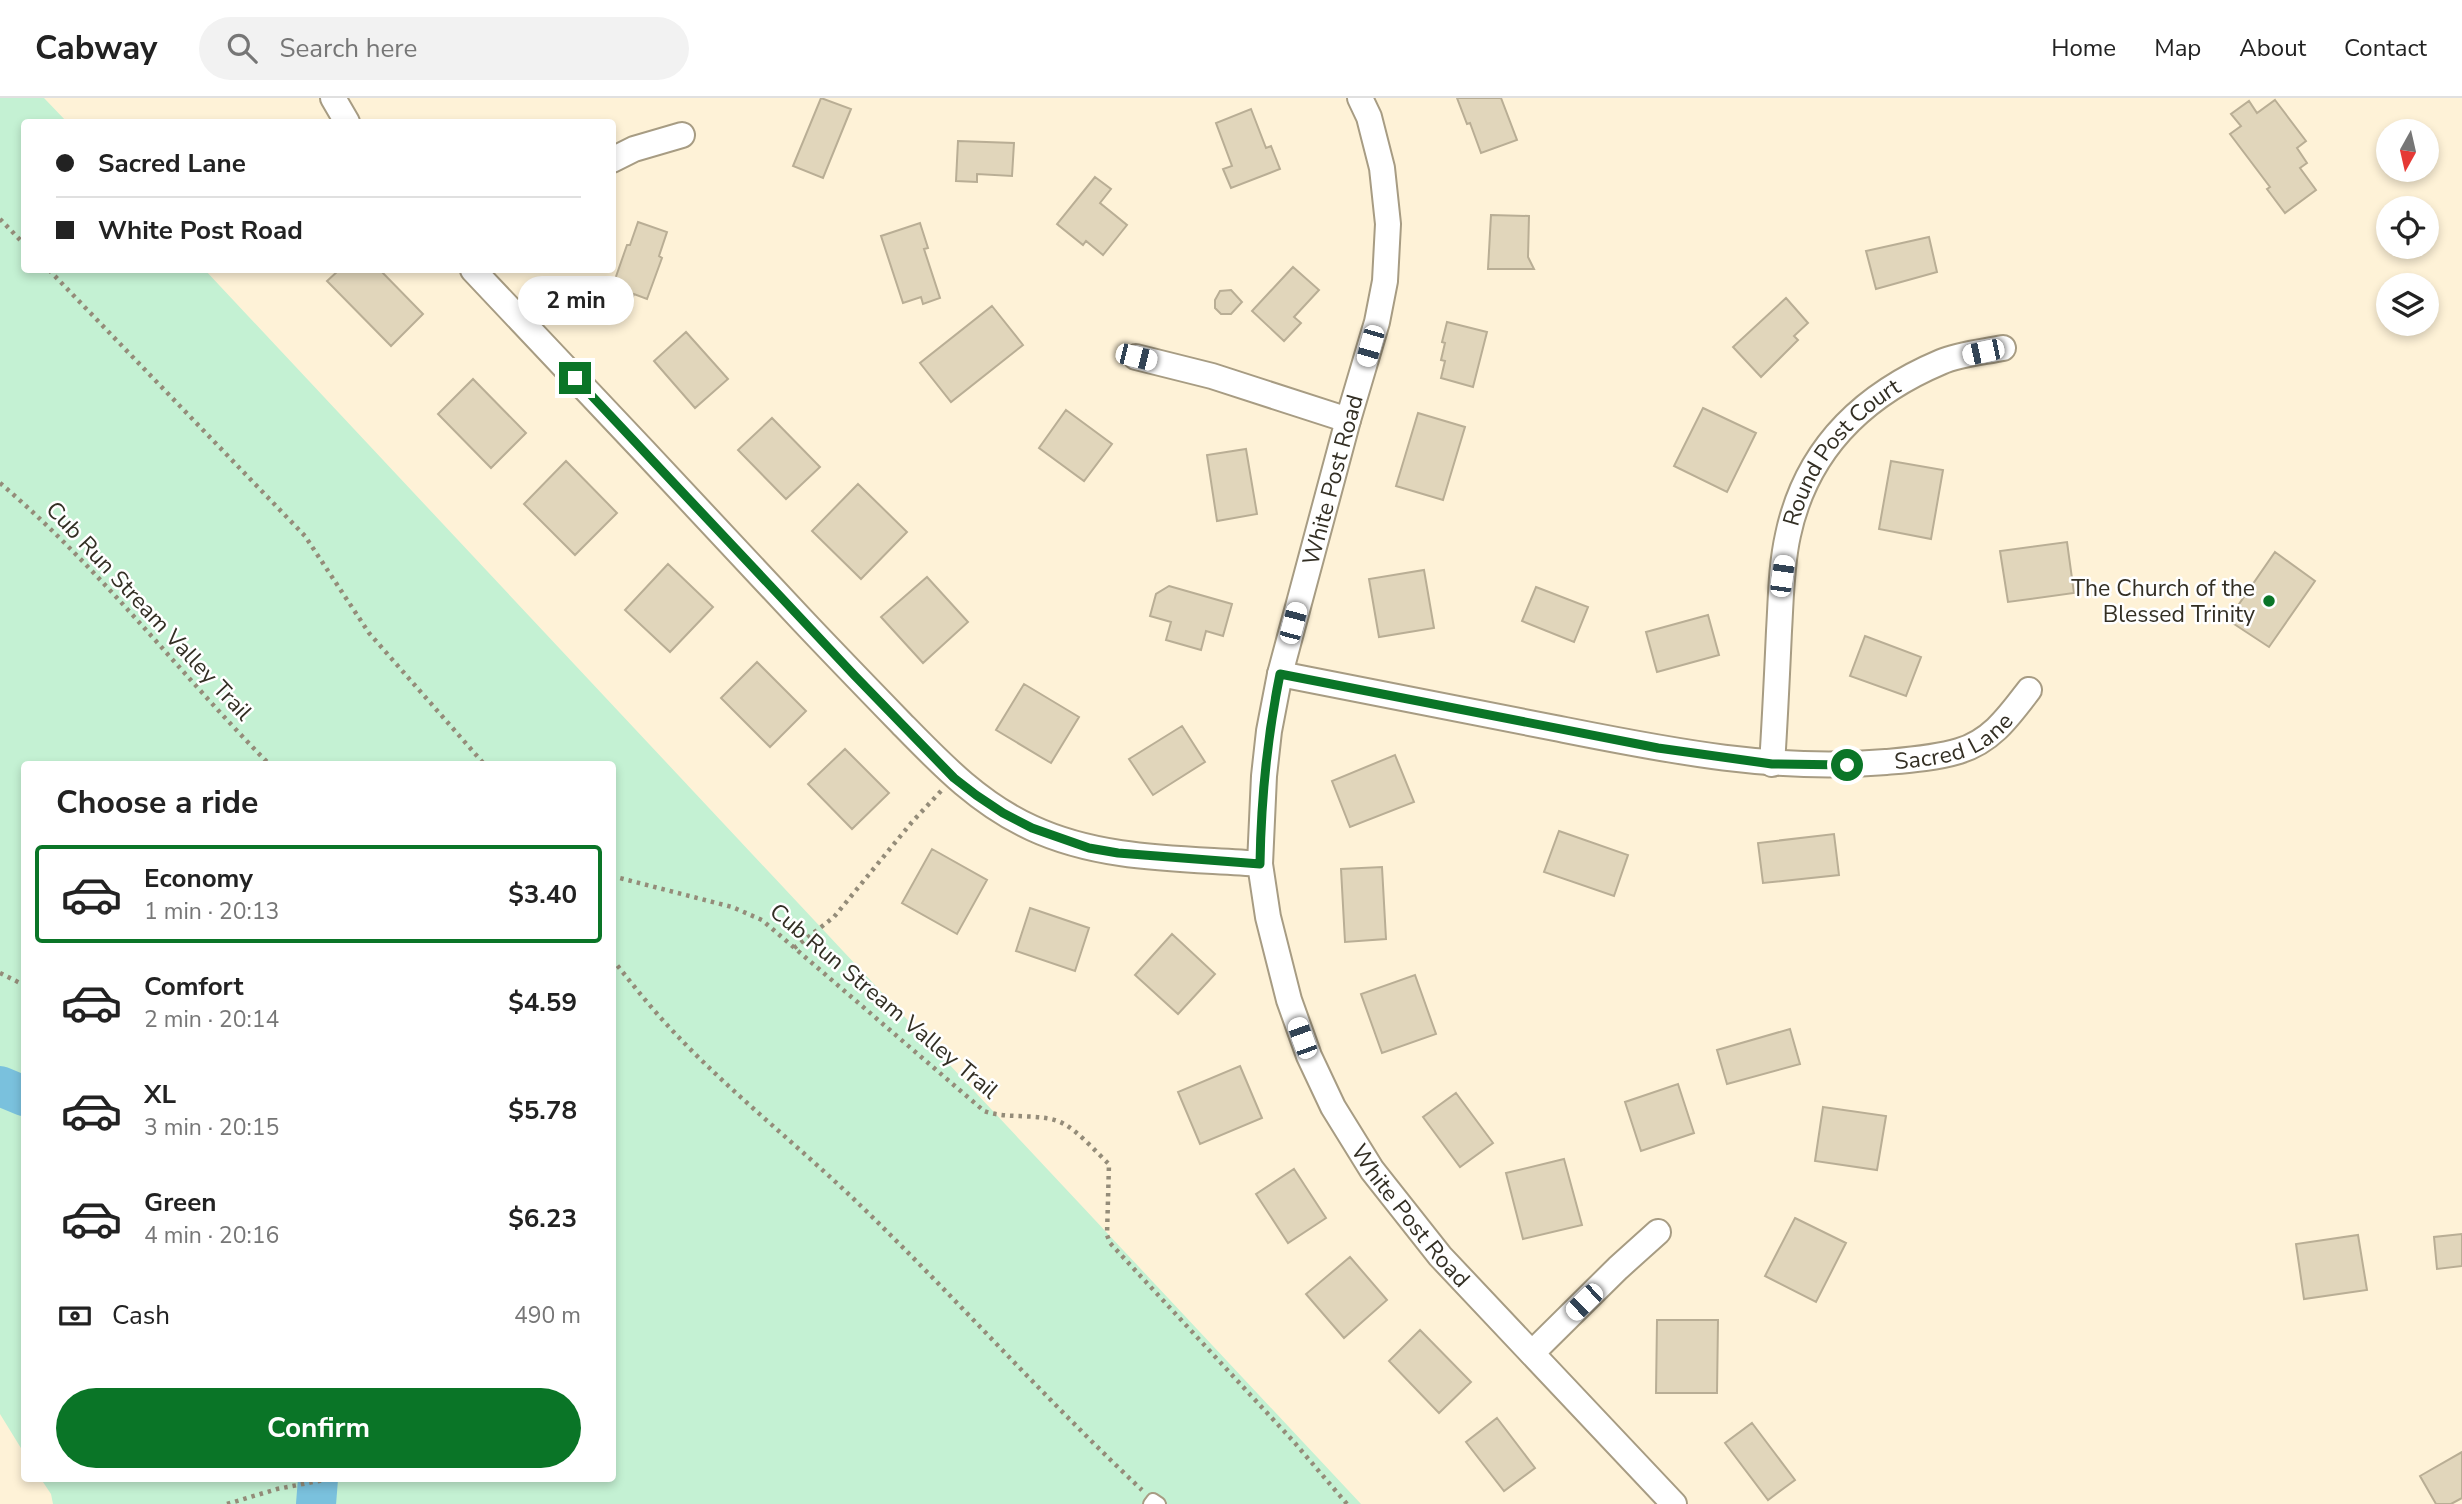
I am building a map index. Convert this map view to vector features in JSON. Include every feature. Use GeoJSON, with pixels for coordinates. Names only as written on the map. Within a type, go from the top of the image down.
{"type":"FeatureCollection","features":[{"type":"Feature","properties":{"kind":"street"},"geometry":{"type":"LineString","coordinates":[[333,98],[345,119]]}},
{"type":"Feature","properties":{"kind":"street","name":"White Post Road"},"geometry":{"type":"LineString","coordinates":[[1360,98],[1369,117],[1382,168],[1388,224],[1388,257],[1377,321],[1280,674],[1269,731],[1260,864],[1268,917],[1289,1000],[1309,1056],[1334,1107],[1372,1170],[1414,1225],[1674,1504]]}},
{"type":"Feature","properties":{"kind":"street"},"geometry":{"type":"LineString","coordinates":[[616,158],[634,149],[682,135]]}},
{"type":"Feature","properties":{"kind":"street"},"geometry":{"type":"LineString","coordinates":[[482,273],[855,676],[954,778],[1003,813],[1032,828],[1089,848],[1118,853],[1260,864]]}},
{"type":"Feature","properties":{"kind":"street","name":"Round Post Court"},"geometry":{"type":"LineString","coordinates":[[1772,764],[1782,576],[1788,534],[1801,492],[1812,470],[1846,424],[1867,404],[1891,387],[1943,361],[2003,348]]}},
{"type":"Feature","properties":{"kind":"street"},"geometry":{"type":"LineString","coordinates":[[1136,357],[1212,376],[1348,420]]}},
{"type":"Feature","properties":{"kind":"street","name":"Sacred Lane"},"geometry":{"type":"LineString","coordinates":[[1280,674],[1658,748],[1772,764],[1847,765],[1906,760],[1959,751],[1989,737],[2029,690]]}},
{"type":"Feature","properties":{"kind":"street"},"geometry":{"type":"LineString","coordinates":[[1532,1353],[1658,1232]]}},
{"type":"Feature","properties":{"kind":"path"},"geometry":{"type":"LineString","coordinates":[[0,219],[21,241]]}},
{"type":"Feature","properties":{"kind":"path"},"geometry":{"type":"LineString","coordinates":[[52,273],[305,536],[369,632],[482,761]]}},
{"type":"Feature","properties":{"kind":"path","name":"Cub Run Stream Valley Trail"},"geometry":{"type":"LineString","coordinates":[[0,483],[43,519],[163,646],[223,718],[266,761]]}},
{"type":"Feature","properties":{"kind":"path"},"geometry":{"type":"LineString","coordinates":[[794,948],[834,917],[912,822],[954,778]]}},
{"type":"Feature","properties":{"kind":"path","name":"Cub Run Stream Valley Trail"},"geometry":{"type":"LineString","coordinates":[[616,877],[732,907],[762,920],[984,1111],[997,1116],[1050,1119],[1064,1124],[1109,1164],[1107,1235],[1110,1243],[1347,1504]]}},
{"type":"Feature","properties":{"kind":"path"},"geometry":{"type":"LineString","coordinates":[[616,964],[653,1010],[860,1205],[1154,1503]]}},
{"type":"Feature","properties":{"kind":"path"},"geometry":{"type":"LineString","coordinates":[[0,973],[21,984]]}},
{"type":"Feature","properties":{"kind":"path"},"geometry":{"type":"LineString","coordinates":[[227,1504],[277,1489],[313,1482]]}},
{"type":"Feature","properties":{"kind":"green space"},"geometry":{"type":"Polygon","coordinates":[[[0,98],[44,98],[64,119],[21,119],[21,273],[208,273],[1361,1504],[53,1504],[51,1494],[43,1482],[616,1482],[616,761],[21,761],[21,1448],[0,1414],[0,98]]]}},
{"type":"Feature","properties":{"kind":"building"},"geometry":{"type":"Polygon","coordinates":[[[821,98],[851,109],[823,178],[793,166],[821,98]]]}},
{"type":"Feature","properties":{"kind":"building"},"geometry":{"type":"Polygon","coordinates":[[[1457,98],[1501,98],[1517,140],[1481,153],[1457,98]]]}},
{"type":"Feature","properties":{"kind":"building"},"geometry":{"type":"Polygon","coordinates":[[[2275,100],[2306,141],[2297,148],[2307,163],[2300,168],[2316,190],[2285,213],[2267,189],[2270,187],[2230,134],[2241,126],[2231,114],[2249,101],[2257,113],[2275,100]]]}},
{"type":"Feature","properties":{"kind":"building"},"geometry":{"type":"Polygon","coordinates":[[[1251,109],[1266,148],[1271,146],[1280,169],[1231,188],[1223,169],[1232,166],[1216,123],[1251,109]]]}},
{"type":"Feature","properties":{"kind":"building"},"geometry":{"type":"Polygon","coordinates":[[[958,141],[1014,143],[1012,176],[977,174],[977,182],[956,181],[958,141]]]}},
{"type":"Feature","properties":{"kind":"building"},"geometry":{"type":"Polygon","coordinates":[[[1095,177],[1111,189],[1100,203],[1127,225],[1103,255],[1086,241],[1083,245],[1057,224],[1095,177]]]}},
{"type":"Feature","properties":{"kind":"building"},"geometry":{"type":"Polygon","coordinates":[[[1491,215],[1529,216],[1528,257],[1534,269],[1488,269],[1491,215]]]}},
{"type":"Feature","properties":{"kind":"building"},"geometry":{"type":"Polygon","coordinates":[[[638,222],[667,232],[659,256],[662,258],[647,299],[634,294],[629,306],[611,299],[615,289],[612,288],[638,222]]]}},
{"type":"Feature","properties":{"kind":"building"},"geometry":{"type":"Polygon","coordinates":[[[920,223],[928,248],[924,249],[940,298],[923,304],[921,297],[903,303],[881,236],[920,223]]]}},
{"type":"Feature","properties":{"kind":"building"},"geometry":{"type":"Polygon","coordinates":[[[1929,237],[1937,272],[1876,289],[1866,251],[1929,237]]]}},
{"type":"Feature","properties":{"kind":"building"},"geometry":{"type":"Polygon","coordinates":[[[1293,267],[1319,290],[1294,317],[1301,323],[1284,341],[1252,311],[1293,267]]]}},
{"type":"Feature","properties":{"kind":"building"},"geometry":{"type":"Polygon","coordinates":[[[336,273],[383,273],[423,314],[391,346],[327,281],[336,273]]]}},
{"type":"Feature","properties":{"kind":"building"},"geometry":{"type":"Polygon","coordinates":[[[1231,290],[1242,302],[1231,314],[1221,314],[1215,308],[1215,300],[1220,291],[1231,290]]]}},
{"type":"Feature","properties":{"kind":"building"},"geometry":{"type":"Polygon","coordinates":[[[1786,298],[1808,323],[1794,336],[1798,340],[1761,377],[1733,347],[1786,298]]]}},
{"type":"Feature","properties":{"kind":"building"},"geometry":{"type":"Polygon","coordinates":[[[992,306],[1023,345],[951,402],[920,363],[992,306]]]}},
{"type":"Feature","properties":{"kind":"building"},"geometry":{"type":"Polygon","coordinates":[[[1447,322],[1487,332],[1473,387],[1441,378],[1445,361],[1441,360],[1445,343],[1442,342],[1447,322]]]}},
{"type":"Feature","properties":{"kind":"building"},"geometry":{"type":"Polygon","coordinates":[[[686,332],[728,379],[695,408],[654,361],[686,332]]]}},
{"type":"Feature","properties":{"kind":"building"},"geometry":{"type":"Polygon","coordinates":[[[473,379],[526,433],[491,468],[438,414],[473,379]]]}},
{"type":"Feature","properties":{"kind":"building"},"geometry":{"type":"Polygon","coordinates":[[[1703,408],[1756,433],[1727,492],[1674,466],[1703,408]]]}},
{"type":"Feature","properties":{"kind":"building"},"geometry":{"type":"Polygon","coordinates":[[[1066,410],[1112,444],[1084,481],[1039,448],[1066,410]]]}},
{"type":"Feature","properties":{"kind":"building"},"geometry":{"type":"Polygon","coordinates":[[[1418,413],[1465,427],[1443,500],[1396,486],[1418,413]]]}},
{"type":"Feature","properties":{"kind":"building"},"geometry":{"type":"Polygon","coordinates":[[[772,418],[820,467],[786,499],[738,450],[772,418]]]}},
{"type":"Feature","properties":{"kind":"building"},"geometry":{"type":"Polygon","coordinates":[[[1246,449],[1257,514],[1217,521],[1207,455],[1246,449]]]}},
{"type":"Feature","properties":{"kind":"building"},"geometry":{"type":"Polygon","coordinates":[[[566,461],[617,513],[575,555],[524,504],[566,461]]]}},
{"type":"Feature","properties":{"kind":"building"},"geometry":{"type":"Polygon","coordinates":[[[1891,461],[1943,470],[1931,539],[1879,529],[1891,461]]]}},
{"type":"Feature","properties":{"kind":"building"},"geometry":{"type":"Polygon","coordinates":[[[858,484],[907,532],[861,579],[812,531],[858,484]]]}},
{"type":"Feature","properties":{"kind":"building"},"geometry":{"type":"Polygon","coordinates":[[[2067,542],[2074,593],[2008,602],[2000,551],[2067,542]]]}},
{"type":"Feature","properties":{"kind":"building"},"geometry":{"type":"Polygon","coordinates":[[[2275,552],[2315,581],[2269,647],[2228,620],[2275,552]]]}},
{"type":"Feature","properties":{"kind":"building"},"geometry":{"type":"Polygon","coordinates":[[[668,564],[713,607],[670,652],[625,610],[668,564]]]}},
{"type":"Feature","properties":{"kind":"building"},"geometry":{"type":"Polygon","coordinates":[[[1424,570],[1434,628],[1379,637],[1369,579],[1424,570]]]}},
{"type":"Feature","properties":{"kind":"building"},"geometry":{"type":"Polygon","coordinates":[[[927,577],[968,622],[923,663],[881,617],[927,577]]]}},
{"type":"Feature","properties":{"kind":"building"},"geometry":{"type":"Polygon","coordinates":[[[1169,586],[1232,604],[1223,636],[1206,631],[1201,650],[1166,640],[1171,622],[1150,616],[1156,594],[1169,586]]]}},
{"type":"Feature","properties":{"kind":"building"},"geometry":{"type":"Polygon","coordinates":[[[1536,587],[1588,607],[1574,642],[1522,621],[1536,587]]]}},
{"type":"Feature","properties":{"kind":"building"},"geometry":{"type":"Polygon","coordinates":[[[1708,615],[1719,655],[1657,672],[1646,632],[1708,615]]]}},
{"type":"Feature","properties":{"kind":"building"},"geometry":{"type":"Polygon","coordinates":[[[1865,636],[1921,657],[1906,696],[1850,676],[1865,636]]]}},
{"type":"Feature","properties":{"kind":"building"},"geometry":{"type":"Polygon","coordinates":[[[757,662],[806,711],[770,747],[721,698],[757,662]]]}},
{"type":"Feature","properties":{"kind":"building"},"geometry":{"type":"Polygon","coordinates":[[[1024,684],[1079,717],[1051,763],[996,730],[1024,684]]]}},
{"type":"Feature","properties":{"kind":"building"},"geometry":{"type":"Polygon","coordinates":[[[1182,726],[1205,762],[1153,795],[1129,759],[1182,726]]]}},
{"type":"Feature","properties":{"kind":"building"},"geometry":{"type":"Polygon","coordinates":[[[845,749],[889,793],[852,829],[808,784],[845,749]]]}},
{"type":"Feature","properties":{"kind":"building"},"geometry":{"type":"Polygon","coordinates":[[[1395,755],[1414,802],[1350,827],[1332,781],[1395,755]]]}},
{"type":"Feature","properties":{"kind":"building"},"geometry":{"type":"Polygon","coordinates":[[[1559,831],[1628,855],[1614,896],[1544,872],[1559,831]]]}},
{"type":"Feature","properties":{"kind":"building"},"geometry":{"type":"Polygon","coordinates":[[[1834,834],[1839,875],[1763,883],[1758,843],[1834,834]]]}},
{"type":"Feature","properties":{"kind":"building"},"geometry":{"type":"Polygon","coordinates":[[[932,849],[987,880],[957,934],[902,903],[932,849]]]}},
{"type":"Feature","properties":{"kind":"building"},"geometry":{"type":"Polygon","coordinates":[[[1382,867],[1386,939],[1345,942],[1341,869],[1382,867]]]}},
{"type":"Feature","properties":{"kind":"building"},"geometry":{"type":"Polygon","coordinates":[[[1030,908],[1089,928],[1075,971],[1016,951],[1030,908]]]}},
{"type":"Feature","properties":{"kind":"building"},"geometry":{"type":"Polygon","coordinates":[[[1172,934],[1215,974],[1178,1014],[1135,975],[1172,934]]]}},
{"type":"Feature","properties":{"kind":"building"},"geometry":{"type":"Polygon","coordinates":[[[1415,975],[1436,1034],[1382,1053],[1361,994],[1415,975]]]}},
{"type":"Feature","properties":{"kind":"building"},"geometry":{"type":"Polygon","coordinates":[[[1790,1029],[1800,1064],[1727,1084],[1717,1050],[1790,1029]]]}},
{"type":"Feature","properties":{"kind":"building"},"geometry":{"type":"Polygon","coordinates":[[[1240,1066],[1262,1118],[1200,1144],[1178,1092],[1240,1066]]]}},
{"type":"Feature","properties":{"kind":"building"},"geometry":{"type":"Polygon","coordinates":[[[1678,1084],[1694,1133],[1641,1151],[1625,1102],[1678,1084]]]}},
{"type":"Feature","properties":{"kind":"building"},"geometry":{"type":"Polygon","coordinates":[[[1456,1093],[1493,1143],[1460,1167],[1423,1117],[1456,1093]]]}},
{"type":"Feature","properties":{"kind":"building"},"geometry":{"type":"Polygon","coordinates":[[[1823,1107],[1886,1116],[1877,1170],[1815,1161],[1823,1107]]]}},
{"type":"Feature","properties":{"kind":"building"},"geometry":{"type":"Polygon","coordinates":[[[1564,1159],[1582,1225],[1523,1239],[1506,1173],[1564,1159]]]}},
{"type":"Feature","properties":{"kind":"building"},"geometry":{"type":"Polygon","coordinates":[[[1294,1169],[1326,1218],[1288,1243],[1256,1194],[1294,1169]]]}},
{"type":"Feature","properties":{"kind":"building"},"geometry":{"type":"Polygon","coordinates":[[[1795,1218],[1846,1243],[1816,1302],[1765,1276],[1795,1218]]]}},
{"type":"Feature","properties":{"kind":"building"},"geometry":{"type":"Polygon","coordinates":[[[2462,1234],[2462,1266],[2437,1269],[2434,1237],[2462,1234]]]}},
{"type":"Feature","properties":{"kind":"building"},"geometry":{"type":"Polygon","coordinates":[[[2358,1235],[2367,1290],[2304,1299],[2296,1244],[2358,1235]]]}},
{"type":"Feature","properties":{"kind":"building"},"geometry":{"type":"Polygon","coordinates":[[[1350,1257],[1387,1300],[1344,1338],[1306,1294],[1350,1257]]]}},
{"type":"Feature","properties":{"kind":"building"},"geometry":{"type":"Polygon","coordinates":[[[1657,1320],[1718,1320],[1717,1393],[1656,1393],[1657,1320]]]}},
{"type":"Feature","properties":{"kind":"building"},"geometry":{"type":"Polygon","coordinates":[[[1420,1330],[1471,1382],[1439,1413],[1389,1361],[1420,1330]]]}},
{"type":"Feature","properties":{"kind":"building"},"geometry":{"type":"Polygon","coordinates":[[[1497,1418],[1535,1468],[1504,1491],[1466,1442],[1497,1418]]]}},
{"type":"Feature","properties":{"kind":"building"},"geometry":{"type":"Polygon","coordinates":[[[1752,1423],[1795,1480],[1768,1500],[1725,1443],[1752,1423]]]}},
{"type":"Feature","properties":{"kind":"building"},"geometry":{"type":"Polygon","coordinates":[[[2462,1452],[2462,1498],[2451,1504],[2436,1504],[2420,1476],[2462,1452]]]}},
{"type":"Feature","properties":{"kind":"waterway"},"geometry":{"type":"LineString","coordinates":[[0,1086],[21,1095]]}},
{"type":"Feature","properties":{"kind":"waterway"},"geometry":{"type":"LineString","coordinates":[[316,1504],[318,1482]]}},
{"type":"Feature","properties":{"kind":"place","name":"The Church of the Blessed Trinity"},"geometry":{"type":"Point","coordinates":[2269,601]}},
{"type":"Feature","properties":{"kind":"route"},"geometry":{"type":"LineString","coordinates":[[575,378],[954,778],[1003,813],[1058,839],[1118,853],[1260,864],[1264,776],[1280,674],[1658,748],[1772,764],[1847,765]]}}]}
